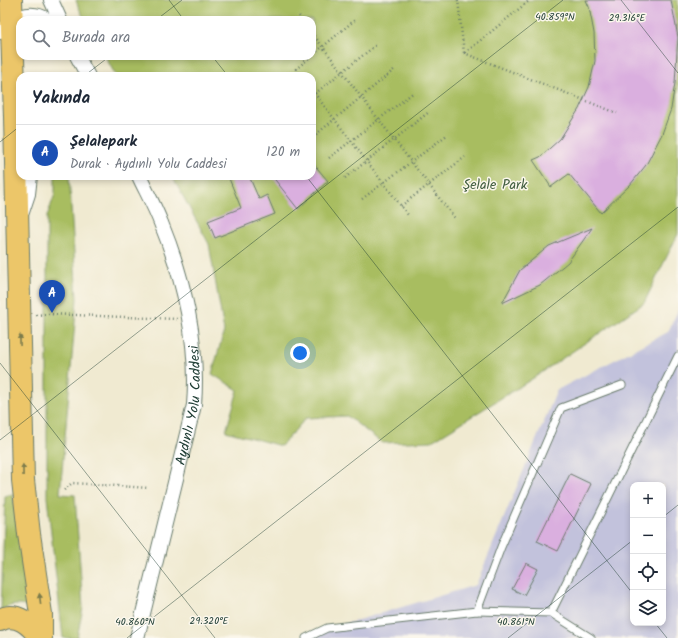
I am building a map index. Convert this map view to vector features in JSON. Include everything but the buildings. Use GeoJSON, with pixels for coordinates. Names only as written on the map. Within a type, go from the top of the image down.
{"type":"FeatureCollection","features":[{"type":"Feature","properties":{"kind":"main road"},"geometry":{"type":"LineString","coordinates":[[8,18],[18,224],[23,480],[29,534],[41,614],[41,638]]}},
{"type":"Feature","properties":{"kind":"main road"},"geometry":{"type":"LineString","coordinates":[[0,620],[11,618],[20,619],[34,629],[41,638]]}},
{"type":"Feature","properties":{"kind":"street"},"geometry":{"type":"LineString","coordinates":[[51,0],[58,16]]}},
{"type":"Feature","properties":{"kind":"street"},"geometry":{"type":"LineString","coordinates":[[22,16],[37,14],[41,16]]}},
{"type":"Feature","properties":{"kind":"street"},"geometry":{"type":"LineString","coordinates":[[79,60],[86,72]]}},
{"type":"Feature","properties":{"kind":"street"},"geometry":{"type":"LineString","coordinates":[[18,224],[28,194],[30,180]]}},
{"type":"Feature","properties":{"kind":"street","name":"Aydınlı Yolu Caddesi"},"geometry":{"type":"LineString","coordinates":[[137,638],[194,405],[196,383],[189,319],[173,257],[161,222],[141,180]]}},
{"type":"Feature","properties":{"kind":"lane"},"geometry":{"type":"LineString","coordinates":[[551,613],[678,356]]}},
{"type":"Feature","properties":{"kind":"lane"},"geometry":{"type":"LineString","coordinates":[[477,611],[501,547],[561,408],[622,385]]}},
{"type":"Feature","properties":{"kind":"lane"},"geometry":{"type":"LineString","coordinates":[[306,638],[327,628],[477,611],[551,613],[591,638]]}},
{"type":"Feature","properties":{"kind":"path"},"geometry":{"type":"LineString","coordinates":[[458,0],[464,53]]}},
{"type":"Feature","properties":{"kind":"path"},"geometry":{"type":"LineString","coordinates":[[464,53],[530,0]]}},
{"type":"Feature","properties":{"kind":"path"},"geometry":{"type":"LineString","coordinates":[[316,53],[356,19]]}},
{"type":"Feature","properties":{"kind":"path"},"geometry":{"type":"LineString","coordinates":[[316,38],[456,220]]}},
{"type":"Feature","properties":{"kind":"path"},"geometry":{"type":"LineString","coordinates":[[316,93],[376,45]]}},
{"type":"Feature","properties":{"kind":"path"},"geometry":{"type":"LineString","coordinates":[[464,53],[617,113]]}},
{"type":"Feature","properties":{"kind":"path"},"geometry":{"type":"LineString","coordinates":[[299,72],[296,69],[307,60]]}},
{"type":"Feature","properties":{"kind":"path"},"geometry":{"type":"LineString","coordinates":[[316,135],[396,69]]}},
{"type":"Feature","properties":{"kind":"path"},"geometry":{"type":"LineString","coordinates":[[330,158],[414,92]]}},
{"type":"Feature","properties":{"kind":"path"},"geometry":{"type":"LineString","coordinates":[[316,95],[408,215]]}},
{"type":"Feature","properties":{"kind":"path"},"geometry":{"type":"LineString","coordinates":[[345,178],[429,112]]}},
{"type":"Feature","properties":{"kind":"path"},"geometry":{"type":"LineString","coordinates":[[362,199],[447,135]]}},
{"type":"Feature","properties":{"kind":"path"},"geometry":{"type":"LineString","coordinates":[[401,206],[465,157]]}},
{"type":"Feature","properties":{"kind":"path"},"geometry":{"type":"LineString","coordinates":[[48,314],[189,319]]}},
{"type":"Feature","properties":{"kind":"path"},"geometry":{"type":"LineString","coordinates":[[64,490],[72,483],[149,488]]}},
{"type":"Feature","properties":{"kind":"shaded area"},"geometry":{"type":"Polygon","coordinates":[[[678,310],[678,638],[298,638],[476,585],[557,390],[668,332],[678,310]]]}},
{"type":"Feature","properties":{"kind":"green space","name":"Şelale Park"},"geometry":{"type":"Polygon","coordinates":[[[76,0],[678,0],[678,234],[644,303],[532,379],[432,441],[382,443],[347,416],[306,418],[281,446],[226,431],[238,390],[212,374],[224,331],[209,244],[174,180],[316,180],[316,72],[114,72],[107,60],[316,60],[316,16],[83,16],[76,0]]]}},
{"type":"Feature","properties":{"kind":"green space"},"geometry":{"type":"Polygon","coordinates":[[[55,180],[69,180],[77,299],[60,494],[75,495],[83,608],[77,638],[63,638],[47,497],[47,216],[55,194],[55,180]]]}},
{"type":"Feature","properties":{"kind":"green space"},"geometry":{"type":"Polygon","coordinates":[[[13,494],[29,607],[15,605],[1,610],[5,496],[13,494]]]}},
{"type":"Feature","properties":{"kind":"place","name":"Şelalepark"},"geometry":{"type":"Point","coordinates":[52,313]}}]}
